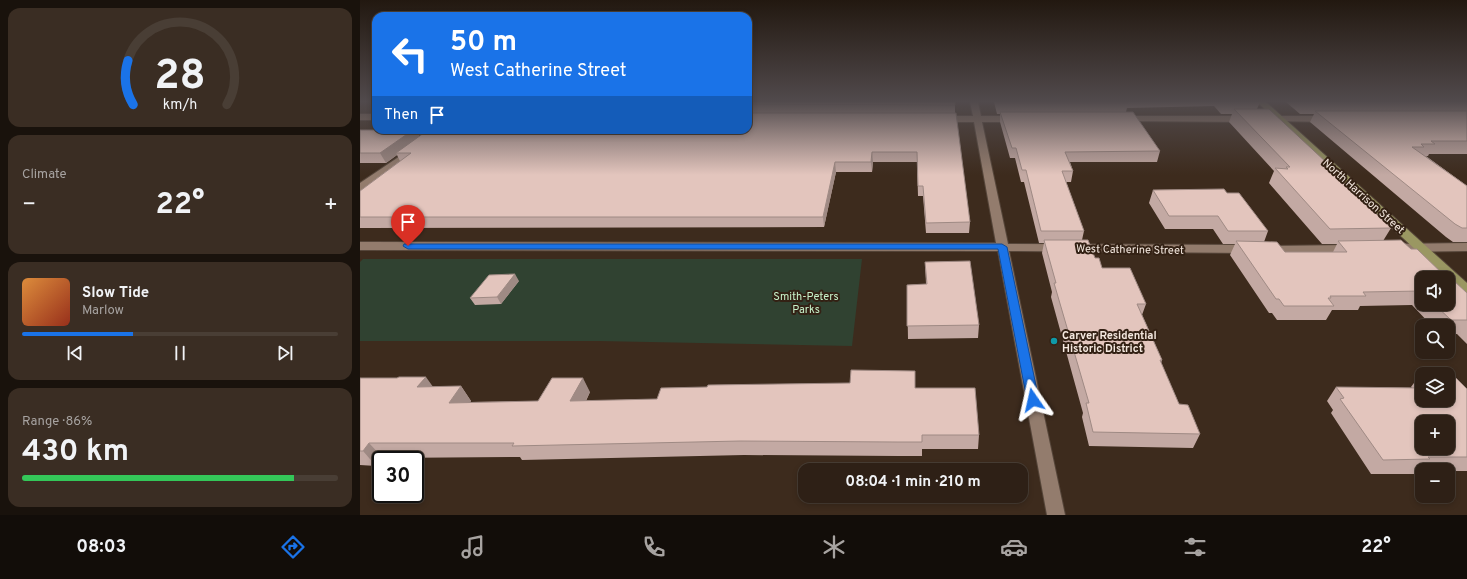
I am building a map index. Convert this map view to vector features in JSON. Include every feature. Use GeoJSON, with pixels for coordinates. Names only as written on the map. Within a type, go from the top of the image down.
{"type":"FeatureCollection","features":[{"type":"Feature","properties":{"kind":"main road","name":"North Harrison Street"},"geometry":{"type":"LineString","coordinates":[[1287,126],[1467,290]]}},
{"type":"Feature","properties":{"kind":"street"},"geometry":{"type":"LineString","coordinates":[[978,126],[1056,515]]}},
{"type":"Feature","properties":{"kind":"street"},"geometry":{"type":"LineString","coordinates":[[360,188],[421,144]]}},
{"type":"Feature","properties":{"kind":"street","name":"West Catherine Street"},"geometry":{"type":"LineString","coordinates":[[360,246],[1359,249]]}},
{"type":"Feature","properties":{"kind":"street"},"geometry":{"type":"LineString","coordinates":[[1383,248],[1467,247]]}},
{"type":"Feature","properties":{"kind":"green space","name":"Smith-Peters Parks"},"geometry":{"type":"Polygon","coordinates":[[[363,259],[862,259],[852,346],[598,341],[360,341],[360,262],[363,259]]]}},
{"type":"Feature","properties":{"kind":"building"},"geometry":{"type":"Polygon","coordinates":[[[752,126],[958,126],[970,222],[926,223],[923,186],[918,186],[917,152],[872,152],[871,162],[835,162],[823,217],[360,217],[360,191],[411,153],[396,153],[422,134],[752,134],[752,126]]]}},
{"type":"Feature","properties":{"kind":"building"},"geometry":{"type":"Polygon","coordinates":[[[1005,126],[1143,126],[1160,151],[1065,152],[1073,171],[1062,171],[1084,231],[1041,231],[1026,170],[1022,170],[1016,148],[1012,148],[1005,126]]]}},
{"type":"Feature","properties":{"kind":"building"},"geometry":{"type":"Polygon","coordinates":[[[1250,126],[1287,126],[1327,163],[1323,163],[1391,228],[1330,229],[1275,168],[1288,169],[1286,167],[1290,167],[1250,126]]]}},
{"type":"Feature","properties":{"kind":"building"},"geometry":{"type":"Polygon","coordinates":[[[1334,126],[1467,126],[1467,141],[1431,141],[1435,144],[1421,144],[1424,147],[1412,147],[1467,186],[1467,228],[1462,228],[1455,224],[1334,126]]]}},
{"type":"Feature","properties":{"kind":"building"},"geometry":{"type":"Polygon","coordinates":[[[360,130],[372,130],[372,134],[407,134],[380,153],[360,153],[360,130]]]}},
{"type":"Feature","properties":{"kind":"building"},"geometry":{"type":"Polygon","coordinates":[[[1224,189],[1227,193],[1239,193],[1268,231],[1228,231],[1218,216],[1169,216],[1153,190],[1224,189]]]}},
{"type":"Feature","properties":{"kind":"building"},"geometry":{"type":"Polygon","coordinates":[[[1044,240],[1088,240],[1095,258],[1099,258],[1102,268],[1130,268],[1146,304],[1137,304],[1162,360],[1160,360],[1179,404],[1188,405],[1200,434],[1093,432],[1086,403],[1089,403],[1054,283],[1056,283],[1044,240]]]}},
{"type":"Feature","properties":{"kind":"building"},"geometry":{"type":"Polygon","coordinates":[[[1401,240],[1411,249],[1417,249],[1440,271],[1415,271],[1415,291],[1363,292],[1366,296],[1330,296],[1331,298],[1328,298],[1334,306],[1284,306],[1279,299],[1276,299],[1236,241],[1277,242],[1285,252],[1347,252],[1338,241],[1401,240]]]}},
{"type":"Feature","properties":{"kind":"building"},"geometry":{"type":"Polygon","coordinates":[[[970,261],[979,325],[907,326],[907,285],[927,284],[925,262],[970,261]]]}},
{"type":"Feature","properties":{"kind":"building"},"geometry":{"type":"Polygon","coordinates":[[[515,274],[497,297],[470,298],[489,275],[515,274]]]}},
{"type":"Feature","properties":{"kind":"building"},"geometry":{"type":"Polygon","coordinates":[[[1455,282],[1467,293],[1467,320],[1450,319],[1441,311],[1455,311],[1455,282]]]}},
{"type":"Feature","properties":{"kind":"building"},"geometry":{"type":"Polygon","coordinates":[[[851,370],[915,371],[915,388],[975,388],[979,435],[922,435],[922,442],[740,441],[512,446],[514,443],[369,443],[363,451],[360,451],[360,378],[426,377],[417,387],[461,386],[449,403],[538,401],[552,378],[583,378],[570,401],[657,399],[661,388],[707,387],[708,385],[850,383],[851,370]]]}},
{"type":"Feature","properties":{"kind":"building"},"geometry":{"type":"Polygon","coordinates":[[[1455,377],[1467,389],[1467,457],[1428,457],[1430,459],[1383,460],[1340,399],[1344,398],[1336,387],[1415,388],[1415,407],[1455,407],[1455,377]]]}},
{"type":"Feature","properties":{"kind":"place","name":"Carver Residential Historic District"},"geometry":{"type":"Point","coordinates":[1054,341]}},
{"type":"Feature","properties":{"kind":"route"},"geometry":{"type":"LineString","coordinates":[[408,246],[1002,247],[1033,400]]}}]}
